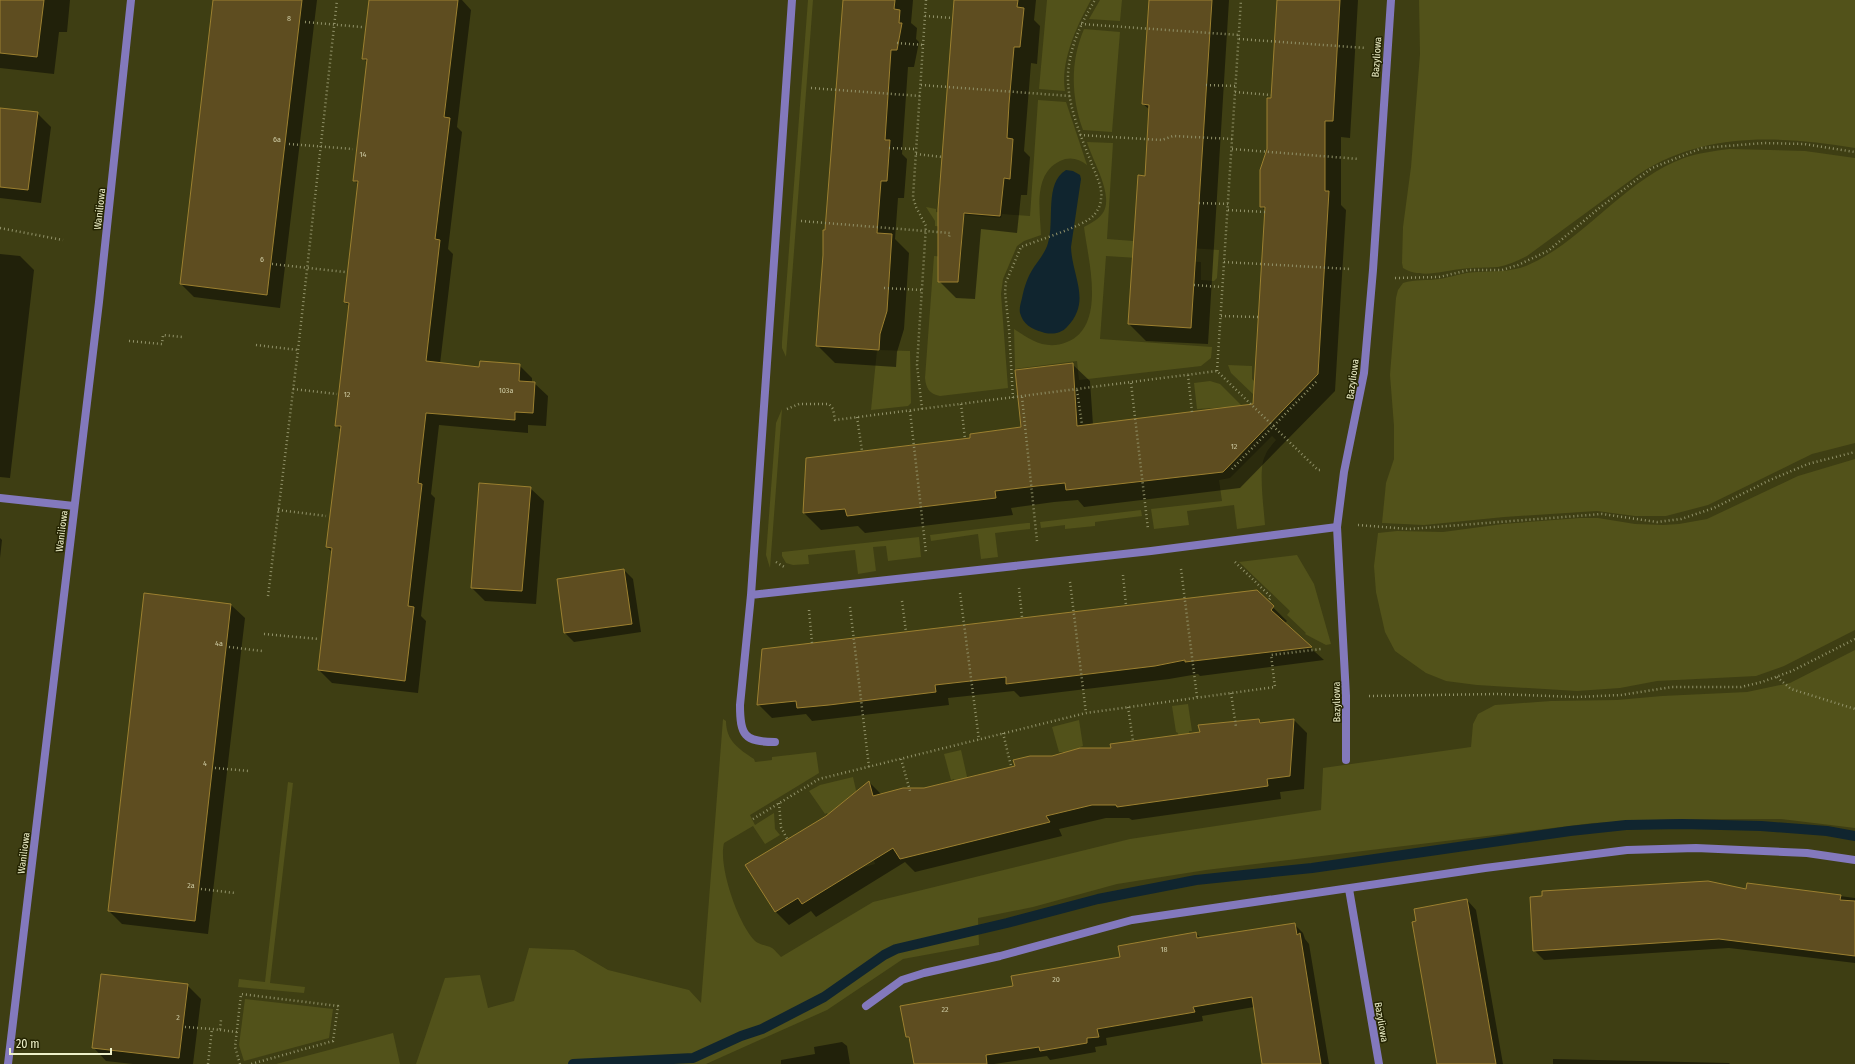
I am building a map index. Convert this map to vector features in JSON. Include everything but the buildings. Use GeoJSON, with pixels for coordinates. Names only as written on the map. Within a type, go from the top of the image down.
{"type":"FeatureCollection","features":[{"type":"Feature","properties":{"kind":"street","name":"Waniliowa"},"geometry":{"type":"LineString","coordinates":[[8,1064],[99,302],[131,0]]}},
{"type":"Feature","properties":{"kind":"street"},"geometry":{"type":"LineString","coordinates":[[775,742],[755,741],[744,732],[740,721],[743,663],[751,595],[792,0]]}},
{"type":"Feature","properties":{"kind":"street","name":"Bazyliowa"},"geometry":{"type":"LineString","coordinates":[[1346,760],[1346,696],[1337,525],[1344,472],[1364,373],[1380,160],[1386,50],[1391,0]]}},
{"type":"Feature","properties":{"kind":"street"},"geometry":{"type":"LineString","coordinates":[[0,498],[74,506]]}},
{"type":"Feature","properties":{"kind":"street"},"geometry":{"type":"LineString","coordinates":[[751,595],[1151,551],[1337,525]]}},
{"type":"Feature","properties":{"kind":"street"},"geometry":{"type":"LineString","coordinates":[[866,1006],[902,980],[924,973],[1000,956],[1132,920],[1485,868],[1628,850],[1696,848],[1808,853],[1855,860]]}},
{"type":"Feature","properties":{"kind":"street","name":"Bazyliowa"},"geometry":{"type":"LineString","coordinates":[[1349,889],[1379,1064]]}},
{"type":"Feature","properties":{"kind":"path"},"geometry":{"type":"LineString","coordinates":[[268,596],[298,350],[337,0]]}},
{"type":"Feature","properties":{"kind":"path"},"geometry":{"type":"LineString","coordinates":[[922,410],[917,365],[926,231],[925,222],[913,202],[926,0]]}},
{"type":"Feature","properties":{"kind":"path"},"geometry":{"type":"LineString","coordinates":[[1013,398],[1009,329],[1005,292],[1006,282],[1021,247],[1082,223],[1092,217],[1102,200],[1099,184],[1080,135],[1070,96],[1068,74],[1073,44],[1095,0]]}},
{"type":"Feature","properties":{"kind":"path"},"geometry":{"type":"LineString","coordinates":[[1217,371],[1241,0]]}},
{"type":"Feature","properties":{"kind":"path"},"geometry":{"type":"LineString","coordinates":[[925,16],[953,18]]}},
{"type":"Feature","properties":{"kind":"path"},"geometry":{"type":"LineString","coordinates":[[305,22],[362,27]]}},
{"type":"Feature","properties":{"kind":"path"},"geometry":{"type":"LineString","coordinates":[[1082,24],[1239,35]]}},
{"type":"Feature","properties":{"kind":"path"},"geometry":{"type":"LineString","coordinates":[[1239,39],[1386,50]]}},
{"type":"Feature","properties":{"kind":"path"},"geometry":{"type":"LineString","coordinates":[[897,43],[923,45]]}},
{"type":"Feature","properties":{"kind":"path"},"geometry":{"type":"LineString","coordinates":[[921,85],[1070,96]]}},
{"type":"Feature","properties":{"kind":"path"},"geometry":{"type":"LineString","coordinates":[[1206,85],[1236,86]]}},
{"type":"Feature","properties":{"kind":"path"},"geometry":{"type":"LineString","coordinates":[[811,88],[920,96]]}},
{"type":"Feature","properties":{"kind":"path"},"geometry":{"type":"LineString","coordinates":[[1235,92],[1271,94]]}},
{"type":"Feature","properties":{"kind":"path"},"geometry":{"type":"LineString","coordinates":[[1080,135],[1162,140],[1173,136],[1233,139]]}},
{"type":"Feature","properties":{"kind":"path"},"geometry":{"type":"LineString","coordinates":[[1224,262],[1372,274],[1439,277],[1469,270],[1502,270],[1518,265],[1548,251],[1598,209],[1652,168],[1702,148],[1725,145],[1772,143],[1804,144],[1855,152]]}},
{"type":"Feature","properties":{"kind":"path"},"geometry":{"type":"LineString","coordinates":[[288,144],[353,149]]}},
{"type":"Feature","properties":{"kind":"path"},"geometry":{"type":"LineString","coordinates":[[889,148],[916,149]]}},
{"type":"Feature","properties":{"kind":"path"},"geometry":{"type":"LineString","coordinates":[[1232,149],[1380,160]]}},
{"type":"Feature","properties":{"kind":"path"},"geometry":{"type":"LineString","coordinates":[[916,154],[942,157]]}},
{"type":"Feature","properties":{"kind":"path"},"geometry":{"type":"LineString","coordinates":[[1199,203],[1228,204]]}},
{"type":"Feature","properties":{"kind":"path"},"geometry":{"type":"LineString","coordinates":[[1228,210],[1265,212]]}},
{"type":"Feature","properties":{"kind":"path"},"geometry":{"type":"LineString","coordinates":[[801,221],[950,233],[949,237]]}},
{"type":"Feature","properties":{"kind":"path"},"geometry":{"type":"LineString","coordinates":[[0,228],[63,240]]}},
{"type":"Feature","properties":{"kind":"path"},"geometry":{"type":"LineString","coordinates":[[272,264],[345,272]]}},
{"type":"Feature","properties":{"kind":"path"},"geometry":{"type":"LineString","coordinates":[[1194,285],[1222,287]]}},
{"type":"Feature","properties":{"kind":"path"},"geometry":{"type":"LineString","coordinates":[[884,288],[922,290]]}},
{"type":"Feature","properties":{"kind":"path"},"geometry":{"type":"LineString","coordinates":[[1221,316],[1258,317]]}},
{"type":"Feature","properties":{"kind":"path"},"geometry":{"type":"LineString","coordinates":[[129,341],[162,344],[163,335],[182,337]]}},
{"type":"Feature","properties":{"kind":"path"},"geometry":{"type":"LineString","coordinates":[[256,345],[298,350]]}},
{"type":"Feature","properties":{"kind":"path"},"geometry":{"type":"LineString","coordinates":[[1217,371],[1318,470],[1344,472]]}},
{"type":"Feature","properties":{"kind":"path"},"geometry":{"type":"LineString","coordinates":[[787,409],[799,404],[828,404],[834,410],[834,420],[922,410],[1217,371]]}},
{"type":"Feature","properties":{"kind":"path"},"geometry":{"type":"LineString","coordinates":[[1188,375],[1192,412]]}},
{"type":"Feature","properties":{"kind":"path"},"geometry":{"type":"LineString","coordinates":[[1232,469],[1318,381]]}},
{"type":"Feature","properties":{"kind":"path"},"geometry":{"type":"LineString","coordinates":[[1131,383],[1151,551]]}},
{"type":"Feature","properties":{"kind":"path"},"geometry":{"type":"LineString","coordinates":[[293,389],[337,394]]}},
{"type":"Feature","properties":{"kind":"path"},"geometry":{"type":"LineString","coordinates":[[1076,390],[1082,425]]}},
{"type":"Feature","properties":{"kind":"path"},"geometry":{"type":"LineString","coordinates":[[1022,397],[1040,564]]}},
{"type":"Feature","properties":{"kind":"path"},"geometry":{"type":"LineString","coordinates":[[961,404],[965,439]]}},
{"type":"Feature","properties":{"kind":"path"},"geometry":{"type":"LineString","coordinates":[[910,411],[929,575]]}},
{"type":"Feature","properties":{"kind":"path"},"geometry":{"type":"LineString","coordinates":[[857,417],[862,451]]}},
{"type":"Feature","properties":{"kind":"path"},"geometry":{"type":"LineString","coordinates":[[1337,525],[1409,529],[1602,514],[1657,522],[1681,519],[1714,508],[1770,480],[1808,464],[1855,452]]}},
{"type":"Feature","properties":{"kind":"path"},"geometry":{"type":"LineString","coordinates":[[1241,453],[1244,456]]}},
{"type":"Feature","properties":{"kind":"path"},"geometry":{"type":"LineString","coordinates":[[278,510],[326,516]]}},
{"type":"Feature","properties":{"kind":"path"},"geometry":{"type":"LineString","coordinates":[[1233,558],[1236,565],[1271,597],[1268,601]]}},
{"type":"Feature","properties":{"kind":"path"},"geometry":{"type":"LineString","coordinates":[[1181,564],[1197,697]]}},
{"type":"Feature","properties":{"kind":"path"},"geometry":{"type":"LineString","coordinates":[[1122,571],[1126,605]]}},
{"type":"Feature","properties":{"kind":"path"},"geometry":{"type":"LineString","coordinates":[[1070,577],[1086,713]]}},
{"type":"Feature","properties":{"kind":"path"},"geometry":{"type":"LineString","coordinates":[[1018,583],[1022,617]]}},
{"type":"Feature","properties":{"kind":"path"},"geometry":{"type":"LineString","coordinates":[[960,590],[979,740]]}},
{"type":"Feature","properties":{"kind":"path"},"geometry":{"type":"LineString","coordinates":[[902,597],[906,632]]}},
{"type":"Feature","properties":{"kind":"path"},"geometry":{"type":"LineString","coordinates":[[850,603],[869,767]]}},
{"type":"Feature","properties":{"kind":"path"},"geometry":{"type":"LineString","coordinates":[[808,607],[812,643]]}},
{"type":"Feature","properties":{"kind":"path"},"geometry":{"type":"LineString","coordinates":[[264,634],[319,639]]}},
{"type":"Feature","properties":{"kind":"path"},"geometry":{"type":"LineString","coordinates":[[1346,696],[1498,694],[1578,698],[1621,695],[1672,687],[1741,687],[1777,677],[1792,671],[1855,639]]}},
{"type":"Feature","properties":{"kind":"path"},"geometry":{"type":"LineString","coordinates":[[753,819],[819,779],[1086,713],[1275,687],[1271,656],[1343,646]]}},
{"type":"Feature","properties":{"kind":"path"},"geometry":{"type":"LineString","coordinates":[[229,647],[262,651]]}},
{"type":"Feature","properties":{"kind":"path"},"geometry":{"type":"LineString","coordinates":[[1777,677],[1791,689],[1855,709]]}},
{"type":"Feature","properties":{"kind":"path"},"geometry":{"type":"LineString","coordinates":[[1231,693],[1236,727]]}},
{"type":"Feature","properties":{"kind":"path"},"geometry":{"type":"LineString","coordinates":[[1128,707],[1133,741]]}},
{"type":"Feature","properties":{"kind":"path"},"geometry":{"type":"LineString","coordinates":[[1003,733],[1011,766]]}},
{"type":"Feature","properties":{"kind":"path"},"geometry":{"type":"LineString","coordinates":[[902,759],[910,791]]}},
{"type":"Feature","properties":{"kind":"path"},"geometry":{"type":"LineString","coordinates":[[215,768],[249,772]]}},
{"type":"Feature","properties":{"kind":"path"},"geometry":{"type":"LineString","coordinates":[[779,803],[781,827],[787,839]]}},
{"type":"Feature","properties":{"kind":"path"},"geometry":{"type":"LineString","coordinates":[[201,889],[235,892]]}},
{"type":"Feature","properties":{"kind":"path"},"geometry":{"type":"LineString","coordinates":[[240,1064],[235,1047],[241,994],[338,1006],[333,1041],[251,1064]]}},
{"type":"Feature","properties":{"kind":"path"},"geometry":{"type":"LineString","coordinates":[[220,1030],[221,1020]]}},
{"type":"Feature","properties":{"kind":"path"},"geometry":{"type":"LineString","coordinates":[[185,1027],[237,1032]]}},
{"type":"Feature","properties":{"kind":"path"},"geometry":{"type":"LineString","coordinates":[[208,1064],[212,1029]]}},
{"type":"Feature","properties":{"kind":"shaded area"},"geometry":{"type":"Polygon","coordinates":[[[808,0],[813,0],[786,357],[782,348],[782,342],[808,0]]]}},
{"type":"Feature","properties":{"kind":"shaded area"},"geometry":{"type":"Polygon","coordinates":[[[1047,0],[1091,0],[1075,32],[1067,56],[1064,80],[1065,91],[1039,89],[1047,0]]]}},
{"type":"Feature","properties":{"kind":"shaded area"},"geometry":{"type":"Polygon","coordinates":[[[1100,0],[1122,0],[1120,21],[1089,19],[1100,0]]]}},
{"type":"Feature","properties":{"kind":"shaded area"},"geometry":{"type":"Polygon","coordinates":[[[1419,0],[1855,0],[1855,148],[1799,141],[1744,140],[1690,150],[1664,160],[1639,174],[1527,256],[1517,261],[1498,267],[1466,268],[1424,274],[1410,271],[1403,268],[1402,263],[1403,227],[1411,167],[1420,54],[1419,0]]]}},
{"type":"Feature","properties":{"kind":"shaded area"},"geometry":{"type":"Polygon","coordinates":[[[1084,29],[1120,32],[1112,132],[1083,130],[1079,117],[1074,92],[1074,66],[1079,41],[1084,29]]]}},
{"type":"Feature","properties":{"kind":"shaded area"},"geometry":{"type":"Polygon","coordinates":[[[1038,100],[1066,102],[1087,165],[1074,159],[1064,159],[1051,167],[1042,184],[1040,194],[1039,204],[1041,235],[1024,241],[1017,246],[1003,279],[1001,294],[1008,388],[940,396],[933,394],[926,385],[925,378],[934,256],[961,258],[963,230],[935,226],[935,221],[926,207],[936,209],[936,212],[1001,218],[1002,214],[1030,216],[1038,100]]]}},
{"type":"Feature","properties":{"kind":"shaded area"},"geometry":{"type":"Polygon","coordinates":[[[1087,142],[1113,143],[1107,239],[1133,241],[1133,244],[1219,250],[1217,278],[1214,281],[1201,280],[1201,262],[1106,256],[1100,339],[1212,347],[1211,358],[1201,366],[1079,380],[1077,361],[1015,369],[1014,329],[1039,343],[1052,345],[1067,342],[1079,334],[1087,322],[1091,307],[1092,291],[1084,227],[1100,216],[1104,211],[1106,195],[1101,176],[1087,142]]]}},
{"type":"Feature","properties":{"kind":"shaded area"},"geometry":{"type":"Polygon","coordinates":[[[1729,149],[1805,151],[1855,158],[1855,443],[1812,454],[1708,505],[1666,516],[1635,516],[1597,511],[1504,517],[1424,525],[1382,523],[1386,483],[1394,459],[1394,426],[1390,375],[1396,298],[1398,290],[1403,283],[1439,279],[1468,273],[1508,270],[1526,266],[1567,242],[1623,195],[1662,168],[1689,156],[1729,149]]]}},
{"type":"Feature","properties":{"kind":"shaded area"},"geometry":{"type":"Polygon","coordinates":[[[877,350],[910,351],[911,403],[908,406],[871,410],[877,350]]]}},
{"type":"Feature","properties":{"kind":"shaded area"},"geometry":{"type":"Polygon","coordinates":[[[1228,365],[1252,366],[1252,379],[1283,409],[1276,416],[1231,373],[1228,365]]]}},
{"type":"Feature","properties":{"kind":"shaded area"},"geometry":{"type":"Polygon","coordinates":[[[1210,381],[1220,384],[1265,429],[1229,407],[1197,409],[1194,383],[1210,381]]]}},
{"type":"Feature","properties":{"kind":"shaded area"},"geometry":{"type":"Polygon","coordinates":[[[782,409],[770,568],[766,555],[776,423],[782,409]]]}},
{"type":"Feature","properties":{"kind":"shaded area"},"geometry":{"type":"Polygon","coordinates":[[[1272,436],[1276,440],[1266,454],[1262,470],[1265,525],[1237,529],[1234,505],[1187,511],[1189,525],[1154,529],[1151,509],[1222,501],[1219,480],[1230,478],[1272,436]]]}},
{"type":"Feature","properties":{"kind":"shaded area"},"geometry":{"type":"Polygon","coordinates":[[[1855,459],[1855,630],[1784,666],[1756,676],[1657,681],[1620,688],[1577,691],[1477,685],[1446,681],[1426,673],[1395,651],[1385,632],[1376,592],[1374,566],[1378,533],[1397,531],[1443,532],[1503,524],[1580,518],[1598,518],[1635,524],[1679,524],[1707,519],[1798,476],[1855,459]]]}},
{"type":"Feature","properties":{"kind":"shaded area"},"geometry":{"type":"Polygon","coordinates":[[[1141,510],[1142,516],[1095,522],[1095,526],[1065,529],[1065,525],[1041,528],[1040,522],[1141,510]]]}},
{"type":"Feature","properties":{"kind":"shaded area"},"geometry":{"type":"Polygon","coordinates":[[[1030,523],[1030,529],[995,533],[998,557],[981,559],[978,534],[931,541],[930,535],[1030,523]]]}},
{"type":"Feature","properties":{"kind":"shaded area"},"geometry":{"type":"Polygon","coordinates":[[[919,537],[921,557],[888,561],[886,546],[873,547],[876,571],[858,574],[855,550],[808,555],[809,564],[793,565],[786,563],[782,556],[782,552],[919,537]]]}},
{"type":"Feature","properties":{"kind":"shaded area"},"geometry":{"type":"Polygon","coordinates":[[[1297,555],[1314,584],[1331,644],[1326,645],[1305,634],[1306,633],[1287,615],[1290,611],[1239,562],[1297,555]]]}},
{"type":"Feature","properties":{"kind":"shaded area"},"geometry":{"type":"Polygon","coordinates":[[[1855,650],[1855,828],[1781,819],[1679,819],[1593,823],[1206,870],[1117,884],[1033,907],[978,918],[979,945],[903,959],[827,1010],[706,1064],[416,1064],[445,978],[480,975],[488,1008],[514,1001],[529,948],[574,950],[608,970],[689,990],[701,1003],[723,719],[726,721],[728,734],[734,744],[754,759],[755,762],[772,760],[772,757],[816,752],[819,773],[750,815],[755,825],[774,813],[775,829],[780,835],[765,844],[753,826],[724,843],[724,866],[727,880],[736,909],[742,922],[755,941],[772,948],[781,957],[873,902],[1130,839],[1321,810],[1323,768],[1471,747],[1473,724],[1478,714],[1495,705],[1551,701],[1617,700],[1662,696],[1747,692],[1790,683],[1855,650]]]}},
{"type":"Feature","properties":{"kind":"shaded area"},"geometry":{"type":"Polygon","coordinates":[[[1188,704],[1192,731],[1189,731],[1198,794],[1187,796],[1178,733],[1176,732],[1172,706],[1188,704]]]}},
{"type":"Feature","properties":{"kind":"shaded area"},"geometry":{"type":"Polygon","coordinates":[[[1079,720],[1083,746],[1080,747],[1088,803],[1076,807],[1063,752],[1059,752],[1052,727],[1079,720]]]}},
{"type":"Feature","properties":{"kind":"shaded area"},"geometry":{"type":"Polygon","coordinates":[[[961,750],[981,839],[969,842],[954,779],[951,780],[944,754],[961,750]]]}},
{"type":"Feature","properties":{"kind":"shaded area"},"geometry":{"type":"Polygon","coordinates":[[[853,777],[872,860],[874,860],[875,864],[861,868],[827,813],[825,814],[809,791],[820,785],[853,777]]]}},
{"type":"Feature","properties":{"kind":"shaded area"},"geometry":{"type":"Polygon","coordinates":[[[288,782],[293,783],[270,983],[305,987],[304,993],[238,987],[239,979],[265,982],[288,782]]]}},
{"type":"Feature","properties":{"kind":"shaded area"},"geometry":{"type":"Polygon","coordinates":[[[245,999],[333,1009],[329,1038],[244,1061],[239,1045],[245,999]]]}},
{"type":"Feature","properties":{"kind":"shaded area"},"geometry":{"type":"Polygon","coordinates":[[[393,1033],[400,1064],[276,1064],[393,1033]]]}},
{"type":"Feature","properties":{"kind":"water"},"geometry":{"type":"Polygon","coordinates":[[[1066,170],[1073,171],[1080,175],[1081,179],[1071,247],[1080,298],[1074,317],[1065,329],[1055,333],[1045,333],[1028,326],[1021,317],[1020,307],[1028,278],[1047,246],[1051,224],[1052,193],[1059,176],[1066,170]]]}},
{"type":"Feature","properties":{"kind":"waterway"},"geometry":{"type":"LineString","coordinates":[[573,1064],[693,1058],[741,1036],[762,1029],[824,997],[884,955],[896,949],[1007,923],[1098,899],[1196,880],[1312,868],[1570,831],[1626,825],[1682,824],[1761,826],[1827,831],[1855,836]]}}]}
